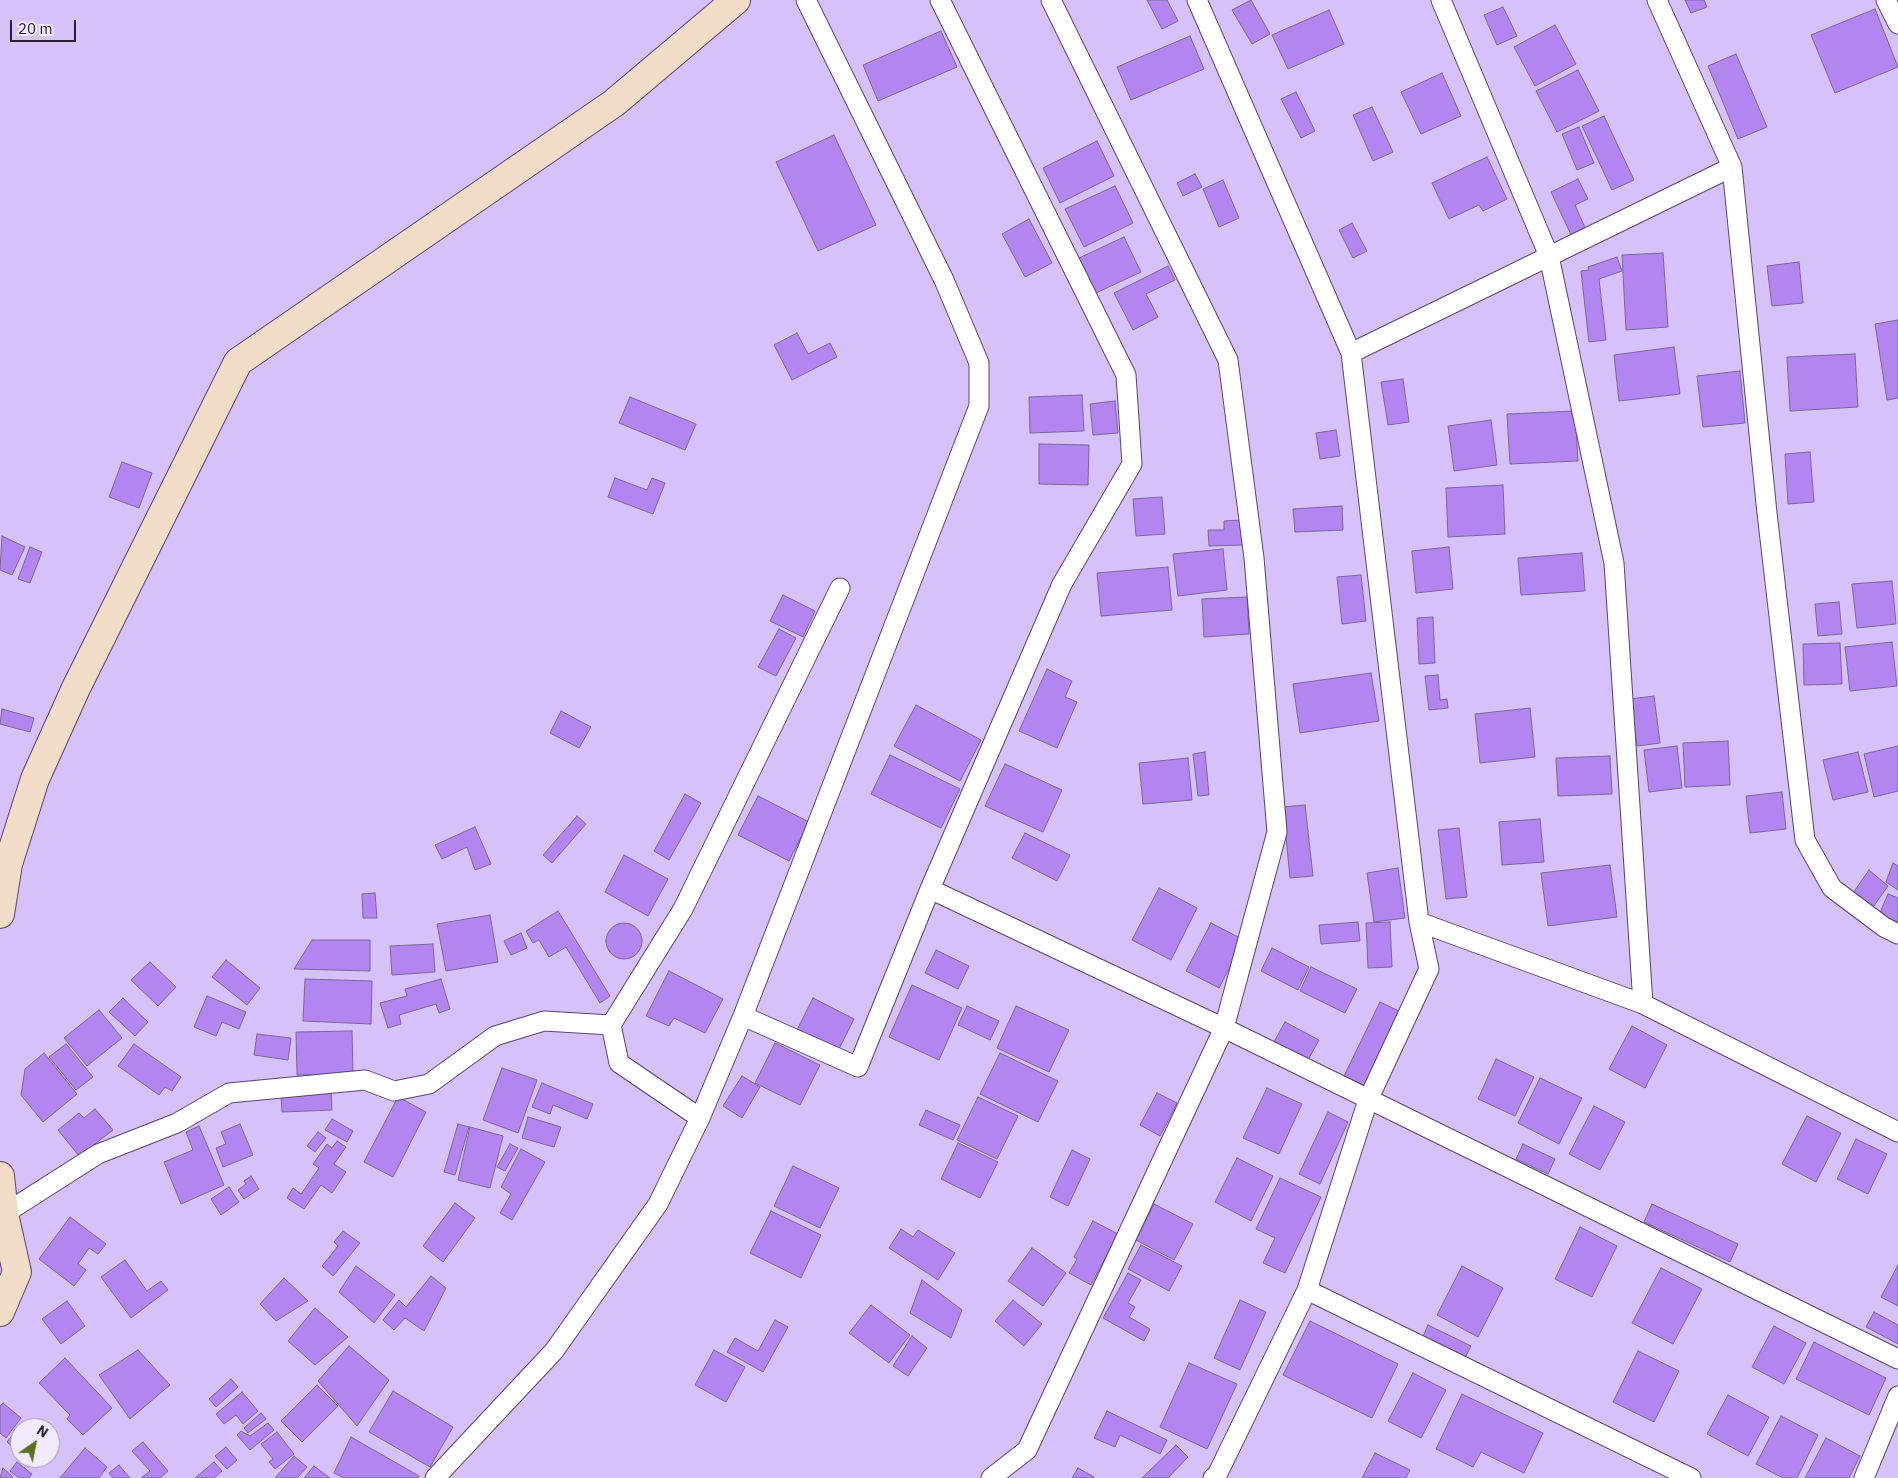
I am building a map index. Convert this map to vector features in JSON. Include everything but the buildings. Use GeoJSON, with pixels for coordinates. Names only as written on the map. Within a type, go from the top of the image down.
{"type":"FeatureCollection","features":[{"type":"Feature","properties":{"kind":"main road"},"geometry":{"type":"LineString","coordinates":[[0,914],[8,864],[34,779],[81,679],[238,362],[614,103],[736,0]]}},
{"type":"Feature","properties":{"kind":"main road"},"geometry":{"type":"LineString","coordinates":[[0,1176],[4,1214],[17,1272],[0,1312]]}},
{"type":"Feature","properties":{"kind":"street"},"geometry":{"type":"LineString","coordinates":[[435,1478],[554,1351],[658,1204],[700,1118],[743,1016],[979,406],[979,363],[944,280],[806,0]]}},
{"type":"Feature","properties":{"kind":"street"},"geometry":{"type":"LineString","coordinates":[[743,1016],[858,1067],[930,889],[1062,584],[1132,464],[1126,375],[940,0]]}},
{"type":"Feature","properties":{"kind":"street"},"geometry":{"type":"LineString","coordinates":[[991,1478],[1027,1450],[1224,1028],[1277,832],[1254,558],[1228,360],[1051,0]]}},
{"type":"Feature","properties":{"kind":"street"},"geometry":{"type":"LineString","coordinates":[[1197,0],[1351,353],[1420,922],[1429,969],[1368,1100],[1307,1290],[1218,1477]]}},
{"type":"Feature","properties":{"kind":"street"},"geometry":{"type":"LineString","coordinates":[[1441,0],[1549,256],[1614,562],[1643,1004]]}},
{"type":"Feature","properties":{"kind":"street"},"geometry":{"type":"LineString","coordinates":[[1656,0],[1732,167],[1767,513],[1805,840],[1832,888],[1884,927],[1898,934]]}},
{"type":"Feature","properties":{"kind":"street"},"geometry":{"type":"LineString","coordinates":[[1886,0],[1898,24]]}},
{"type":"Feature","properties":{"kind":"street"},"geometry":{"type":"LineString","coordinates":[[1351,353],[1732,167]]}},
{"type":"Feature","properties":{"kind":"street"},"geometry":{"type":"LineString","coordinates":[[700,1118],[619,1063],[611,1024],[684,909],[840,588]]}},
{"type":"Feature","properties":{"kind":"street"},"geometry":{"type":"LineString","coordinates":[[930,889],[1224,1028],[1898,1359]]}},
{"type":"Feature","properties":{"kind":"street"},"geometry":{"type":"LineString","coordinates":[[1420,922],[1643,1004],[1898,1132]]}},
{"type":"Feature","properties":{"kind":"street"},"geometry":{"type":"LineString","coordinates":[[4,1214],[98,1154],[176,1123],[229,1093],[365,1080],[394,1091],[429,1084],[495,1036],[544,1021],[611,1024]]}},
{"type":"Feature","properties":{"kind":"street"},"geometry":{"type":"LineString","coordinates":[[1307,1290],[1691,1478]]}},
{"type":"Feature","properties":{"kind":"street"},"geometry":{"type":"LineString","coordinates":[[1864,1478],[1898,1396]]}}]}
